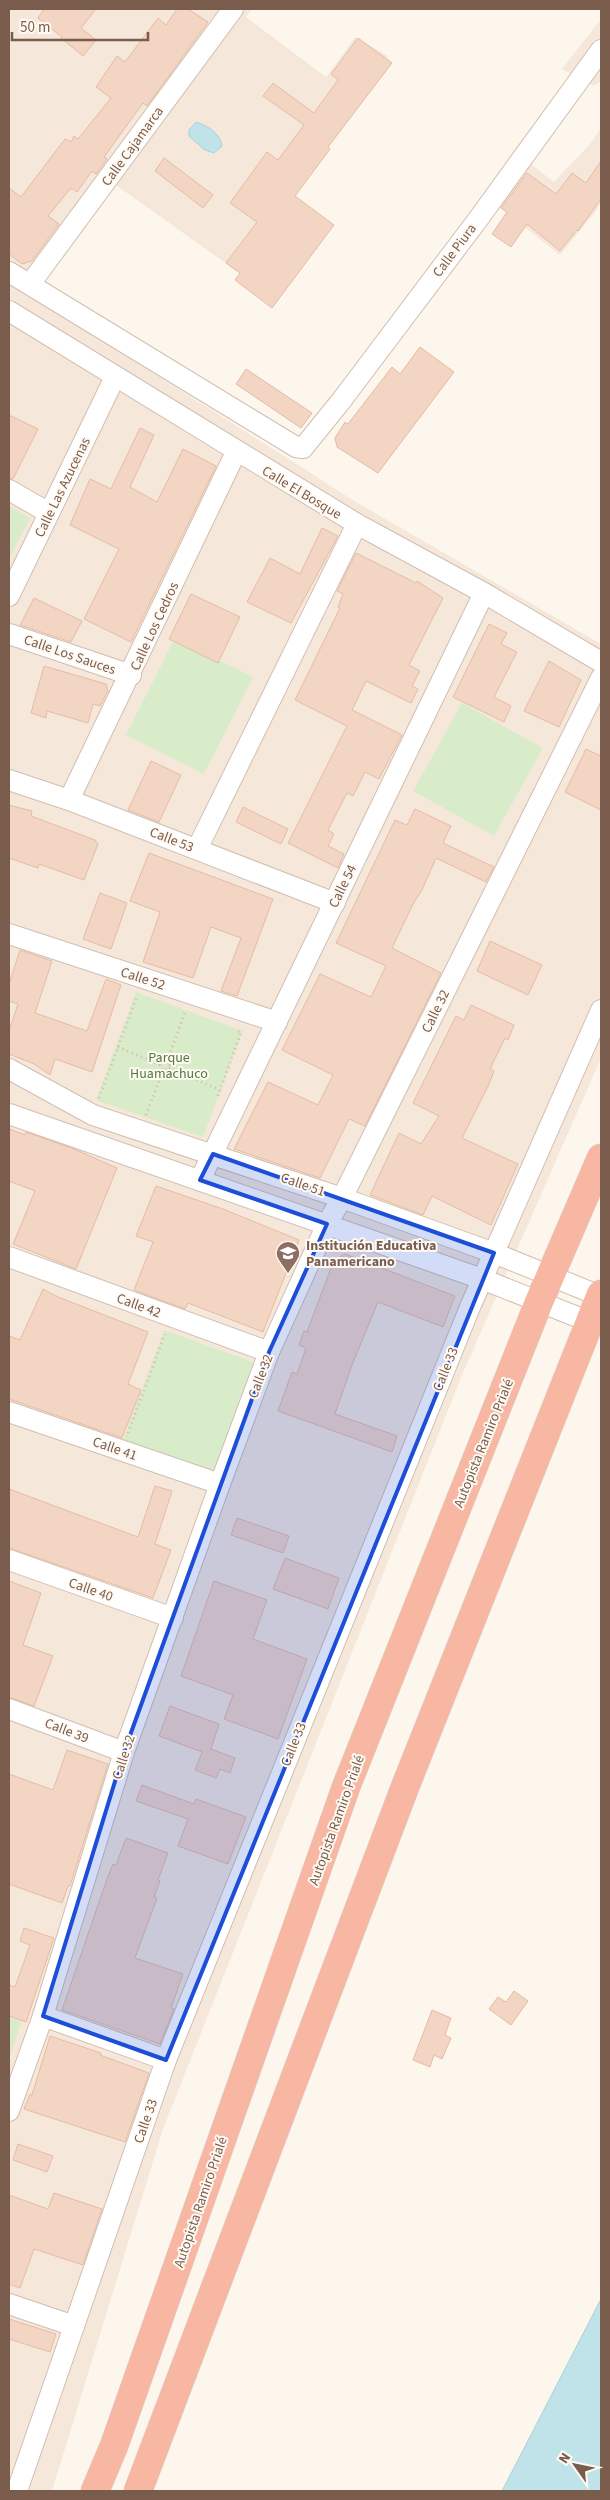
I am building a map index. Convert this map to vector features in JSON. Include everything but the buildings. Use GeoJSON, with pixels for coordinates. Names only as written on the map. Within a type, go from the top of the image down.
{"type":"FeatureCollection","features":[{"type":"Feature","properties":{"kind":"highway","name":"Autopista Ramiro Prialé"},"geometry":{"type":"LineString","coordinates":[[95,2491],[117,2436],[346,1787],[539,1302],[601,1158]]}},
{"type":"Feature","properties":{"kind":"highway"},"geometry":{"type":"LineString","coordinates":[[138,2491],[405,1787],[601,1294]]}},
{"type":"Feature","properties":{"kind":"street","name":"Calle Cajamarca"},"geometry":{"type":"LineString","coordinates":[[30,284],[233,9]]}},
{"type":"Feature","properties":{"kind":"street","name":"Calle Piura"},"geometry":{"type":"LineString","coordinates":[[30,284],[296,448],[304,448],[479,218],[601,50]]}},
{"type":"Feature","properties":{"kind":"street"},"geometry":{"type":"LineString","coordinates":[[9,272],[30,284]]}},
{"type":"Feature","properties":{"kind":"street","name":"Calle El Bosque"},"geometry":{"type":"LineString","coordinates":[[9,311],[236,452],[357,524],[484,593],[601,662]]}},
{"type":"Feature","properties":{"kind":"street","name":"Calle Las Azucenas"},"geometry":{"type":"LineString","coordinates":[[9,596],[116,377]]}},
{"type":"Feature","properties":{"kind":"street","name":"Calle Los Cedros"},"geometry":{"type":"LineString","coordinates":[[69,800],[131,675],[236,452]]}},
{"type":"Feature","properties":{"kind":"street"},"geometry":{"type":"LineString","coordinates":[[9,490],[49,513]]}},
{"type":"Feature","properties":{"kind":"street"},"geometry":{"type":"LineString","coordinates":[[197,849],[357,524]]}},
{"type":"Feature","properties":{"kind":"street","name":"Calle 54"},"geometry":{"type":"LineString","coordinates":[[200,1180],[484,593]]}},
{"type":"Feature","properties":{"kind":"street","name":"Calle Los Sauces"},"geometry":{"type":"LineString","coordinates":[[9,634],[131,675]]}},
{"type":"Feature","properties":{"kind":"street","name":"Calle 32"},"geometry":{"type":"LineString","coordinates":[[9,2111],[42,2016],[124,1752],[269,1352],[327,1224],[342,1198],[601,678]]}},
{"type":"Feature","properties":{"kind":"street","name":"Calle 53"},"geometry":{"type":"LineString","coordinates":[[9,780],[69,800],[335,902]]}},
{"type":"Feature","properties":{"kind":"street","name":"Calle 52"},"geometry":{"type":"LineString","coordinates":[[9,934],[277,1022]]}},
{"type":"Feature","properties":{"kind":"street","name":"Calle 33"},"geometry":{"type":"LineString","coordinates":[[17,2491],[166,2060],[482,1279],[601,1010]]}},
{"type":"Feature","properties":{"kind":"street","name":"Calle 51"},"geometry":{"type":"LineString","coordinates":[[9,1069],[93,1115],[342,1198],[601,1294]]}},
{"type":"Feature","properties":{"kind":"street"},"geometry":{"type":"LineString","coordinates":[[9,1114],[482,1279],[590,1322]]}},
{"type":"Feature","properties":{"kind":"street","name":"Calle 42"},"geometry":{"type":"LineString","coordinates":[[9,1257],[269,1352]]}},
{"type":"Feature","properties":{"kind":"street","name":"Calle 41"},"geometry":{"type":"LineString","coordinates":[[9,1412],[220,1484]]}},
{"type":"Feature","properties":{"kind":"street","name":"Calle 40"},"geometry":{"type":"LineString","coordinates":[[9,1560],[173,1618]]}},
{"type":"Feature","properties":{"kind":"street","name":"Calle 39"},"geometry":{"type":"LineString","coordinates":[[9,1709],[124,1752]]}},
{"type":"Feature","properties":{"kind":"street"},"geometry":{"type":"LineString","coordinates":[[42,2016],[166,2060]]}},
{"type":"Feature","properties":{"kind":"street"},"geometry":{"type":"LineString","coordinates":[[9,2304],[74,2326]]}},
{"type":"Feature","properties":{"kind":"path"},"geometry":{"type":"LineString","coordinates":[[109,1102],[99,1098],[138,994],[146,997]]}},
{"type":"Feature","properties":{"kind":"path"},"geometry":{"type":"LineString","coordinates":[[177,1009],[194,1015]]}},
{"type":"Feature","properties":{"kind":"path"},"geometry":{"type":"LineString","coordinates":[[167,1061],[185,1012]]}},
{"type":"Feature","properties":{"kind":"path"},"geometry":{"type":"LineString","coordinates":[[217,1098],[241,1032],[232,1029]]}},
{"type":"Feature","properties":{"kind":"path"},"geometry":{"type":"LineString","coordinates":[[118,1047],[160,1065],[159,1068],[168,1071],[171,1063],[162,1059],[160,1065]]}},
{"type":"Feature","properties":{"kind":"path"},"geometry":{"type":"LineString","coordinates":[[169,1068],[220,1090]]}},
{"type":"Feature","properties":{"kind":"path"},"geometry":{"type":"LineString","coordinates":[[146,1116],[164,1069]]}},
{"type":"Feature","properties":{"kind":"path"},"geometry":{"type":"LineString","coordinates":[[137,1112],[154,1119]]}},
{"type":"Feature","properties":{"kind":"path"},"geometry":{"type":"LineString","coordinates":[[122,1450],[171,1317]]}},
{"type":"Feature","properties":{"kind":"highlighted area"},"geometry":{"type":"Polygon","coordinates":[[[213,1154],[494,1253],[166,2060],[43,2016],[124,1752],[269,1352],[327,1224],[200,1180],[213,1154]]]}},
{"type":"Feature","properties":{"kind":"shaded area"},"geometry":{"type":"Polygon","coordinates":[[[9,9],[252,9],[246,17],[326,77],[355,37],[388,56],[238,272],[113,183],[34,297],[356,502],[601,644],[601,1058],[462,1375],[163,2129],[52,2491],[9,2491],[9,9]]]}},
{"type":"Feature","properties":{"kind":"shaded area"},"geometry":{"type":"Polygon","coordinates":[[[601,19],[601,81],[594,86],[562,69],[601,19]]]}},
{"type":"Feature","properties":{"kind":"shaded area"},"geometry":{"type":"Polygon","coordinates":[[[601,128],[601,202],[596,211],[560,255],[498,206],[527,161],[554,182],[591,143],[601,128]]]}},
{"type":"Feature","properties":{"kind":"green space"},"geometry":{"type":"Polygon","coordinates":[[[9,506],[30,518],[9,559],[9,506]]]}},
{"type":"Feature","properties":{"kind":"green space"},"geometry":{"type":"Polygon","coordinates":[[[175,638],[253,677],[204,774],[126,735],[175,638]]]}},
{"type":"Feature","properties":{"kind":"green space"},"geometry":{"type":"Polygon","coordinates":[[[462,703],[543,748],[494,836],[413,791],[462,703]]]}},
{"type":"Feature","properties":{"kind":"green space","name":"Parque Huamachuco"},"geometry":{"type":"Polygon","coordinates":[[[136,992],[243,1031],[203,1137],[96,1100],[136,992]]]}},
{"type":"Feature","properties":{"kind":"green space"},"geometry":{"type":"Polygon","coordinates":[[[164,1330],[255,1363],[214,1474],[123,1441],[164,1330]]]}},
{"type":"Feature","properties":{"kind":"green space"},"geometry":{"type":"Polygon","coordinates":[[[9,2017],[21,2022],[9,2060],[9,2017]]]}},
{"type":"Feature","properties":{"kind":"water"},"geometry":{"type":"Polygon","coordinates":[[[196,122],[209,128],[219,137],[222,146],[214,153],[205,150],[189,136],[189,130],[196,122]]]}},
{"type":"Feature","properties":{"kind":"water"},"geometry":{"type":"Polygon","coordinates":[[[601,2299],[601,2491],[502,2491],[601,2299]]]}},
{"type":"Feature","properties":{"kind":"place","name":"Institución Educativa Panamericano"},"geometry":{"type":"Point","coordinates":[288,1274]}}]}
